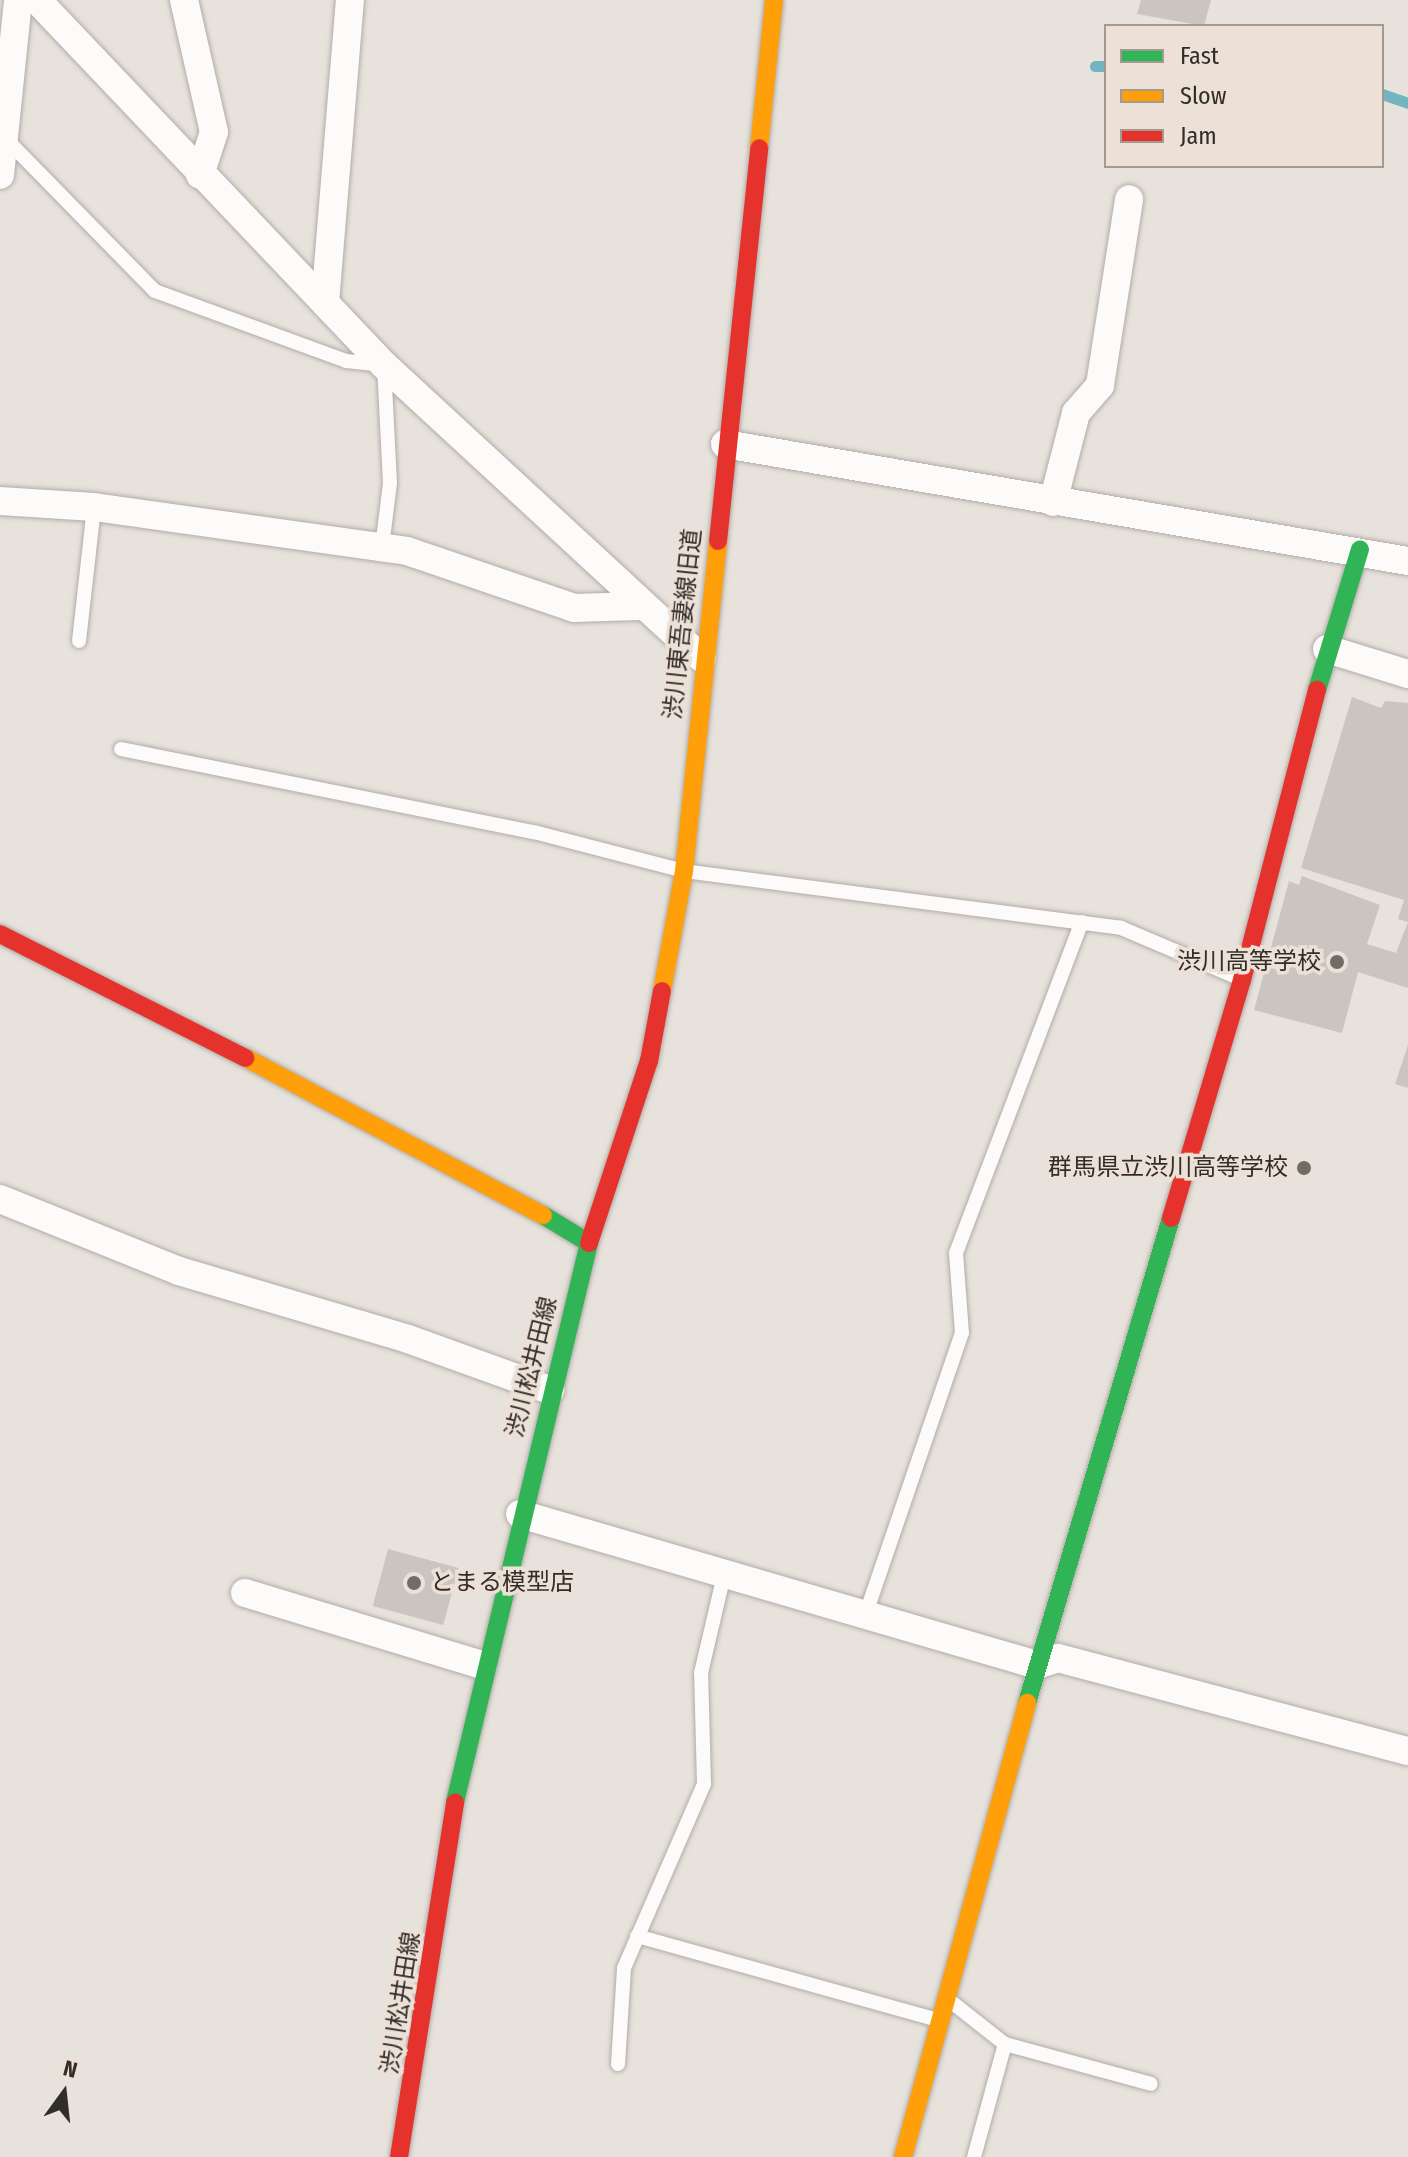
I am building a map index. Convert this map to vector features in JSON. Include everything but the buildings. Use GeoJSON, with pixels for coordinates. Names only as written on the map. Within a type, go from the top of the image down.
{"type":"FeatureCollection","features":[{"type":"Feature","properties":{"kind":"street"},"geometry":{"type":"LineString","coordinates":[[0,175],[18,0]]}},
{"type":"Feature","properties":{"kind":"street"},"geometry":{"type":"LineString","coordinates":[[37,0],[200,175],[384,365],[639,606],[702,658]]}},
{"type":"Feature","properties":{"kind":"street"},"geometry":{"type":"LineString","coordinates":[[184,0],[214,132],[200,175]]}},
{"type":"Feature","properties":{"kind":"street"},"geometry":{"type":"LineString","coordinates":[[325,303],[350,0]]}},
{"type":"Feature","properties":{"kind":"street","name":"渋川東吾妻線旧道"},"geometry":{"type":"LineString","coordinates":[[589,1243],[649,1061],[684,871],[702,658],[774,0]]}},
{"type":"Feature","properties":{"kind":"street"},"geometry":{"type":"LineString","coordinates":[[1053,502],[1076,413],[1100,385],[1129,199]]}},
{"type":"Feature","properties":{"kind":"street"},"geometry":{"type":"LineString","coordinates":[[725,444],[1053,502],[1360,549],[1408,561]]}},
{"type":"Feature","properties":{"kind":"street"},"geometry":{"type":"LineString","coordinates":[[0,501],[94,507],[382,547],[574,608],[639,606]]}},
{"type":"Feature","properties":{"kind":"street"},"geometry":{"type":"LineString","coordinates":[[903,2157],[1037,1665],[1242,980],[1327,649],[1360,549]]}},
{"type":"Feature","properties":{"kind":"street"},"geometry":{"type":"LineString","coordinates":[[1327,649],[1408,674]]}},
{"type":"Feature","properties":{"kind":"street"},"geometry":{"type":"LineString","coordinates":[[0,934],[482,1178],[589,1243]]}},
{"type":"Feature","properties":{"kind":"street"},"geometry":{"type":"LineString","coordinates":[[0,1199],[179,1271],[408,1339],[550,1390]]}},
{"type":"Feature","properties":{"kind":"street","name":"渋川松井田線"},"geometry":{"type":"LineString","coordinates":[[399,2157],[482,1665],[589,1243]]}},
{"type":"Feature","properties":{"kind":"street"},"geometry":{"type":"LineString","coordinates":[[520,1514],[725,1570],[864,1619],[1037,1665],[1058,1658],[1408,1751]]}},
{"type":"Feature","properties":{"kind":"street"},"geometry":{"type":"LineString","coordinates":[[245,1593],[482,1665]]}},
{"type":"Feature","properties":{"kind":"lane"},"geometry":{"type":"LineString","coordinates":[[5,138],[155,291],[346,361],[384,365],[390,483],[382,547]]}},
{"type":"Feature","properties":{"kind":"lane"},"geometry":{"type":"LineString","coordinates":[[79,641],[94,507]]}},
{"type":"Feature","properties":{"kind":"lane"},"geometry":{"type":"LineString","coordinates":[[121,749],[534,832],[684,871],[1121,928],[1242,980]]}},
{"type":"Feature","properties":{"kind":"lane"},"geometry":{"type":"LineString","coordinates":[[864,1619],[962,1333],[956,1253],[1082,922]]}},
{"type":"Feature","properties":{"kind":"lane"},"geometry":{"type":"LineString","coordinates":[[618,2064],[624,1968],[704,1784],[701,1673],[725,1570]]}},
{"type":"Feature","properties":{"kind":"lane"},"geometry":{"type":"LineString","coordinates":[[637,1936],[939,2020]]}},
{"type":"Feature","properties":{"kind":"lane"},"geometry":{"type":"LineString","coordinates":[[945,1998],[1005,2044],[1151,2084]]}},
{"type":"Feature","properties":{"kind":"lane"},"geometry":{"type":"LineString","coordinates":[[974,2157],[1005,2044]]}},
{"type":"Feature","properties":{"kind":"waterway"},"geometry":{"type":"LineString","coordinates":[[1095,66],[1104,66]]}},
{"type":"Feature","properties":{"kind":"waterway"},"geometry":{"type":"LineString","coordinates":[[1384,95],[1408,103]]}},
{"type":"Feature","properties":{"kind":"traffic: fast"},"geometry":{"type":"LineString","coordinates":[[1317,690],[1360,549]]}},
{"type":"Feature","properties":{"kind":"traffic: fast"},"geometry":{"type":"LineString","coordinates":[[455,1802],[589,1243],[543,1215]]}},
{"type":"Feature","properties":{"kind":"traffic: fast"},"geometry":{"type":"LineString","coordinates":[[1027,1703],[1171,1218]]}},
{"type":"Feature","properties":{"kind":"traffic: slow"},"geometry":{"type":"LineString","coordinates":[[759,148],[774,0]]}},
{"type":"Feature","properties":{"kind":"traffic: slow"},"geometry":{"type":"LineString","coordinates":[[662,991],[684,871],[718,541]]}},
{"type":"Feature","properties":{"kind":"traffic: slow"},"geometry":{"type":"LineString","coordinates":[[246,1058],[543,1215]]}},
{"type":"Feature","properties":{"kind":"traffic: slow"},"geometry":{"type":"LineString","coordinates":[[903,2157],[1027,1703]]}},
{"type":"Feature","properties":{"kind":"traffic: jam"},"geometry":{"type":"LineString","coordinates":[[718,541],[759,148]]}},
{"type":"Feature","properties":{"kind":"traffic: jam"},"geometry":{"type":"LineString","coordinates":[[1171,1218],[1242,980],[1317,690]]}},
{"type":"Feature","properties":{"kind":"traffic: jam"},"geometry":{"type":"LineString","coordinates":[[0,934],[246,1058]]}},
{"type":"Feature","properties":{"kind":"traffic: jam"},"geometry":{"type":"LineString","coordinates":[[589,1243],[649,1061],[662,991]]}},
{"type":"Feature","properties":{"kind":"traffic: jam"},"geometry":{"type":"LineString","coordinates":[[399,2157],[455,1802]]}},
{"type":"Feature","properties":{"kind":"place","name":"渋川高等学校"},"geometry":{"type":"Point","coordinates":[1337,962]}},
{"type":"Feature","properties":{"kind":"place","name":"群馬県立渋川高等学校"},"geometry":{"type":"Point","coordinates":[1304,1168]}},
{"type":"Feature","properties":{"kind":"place","name":"とまる模型店"},"geometry":{"type":"Point","coordinates":[414,1583]}}]}
